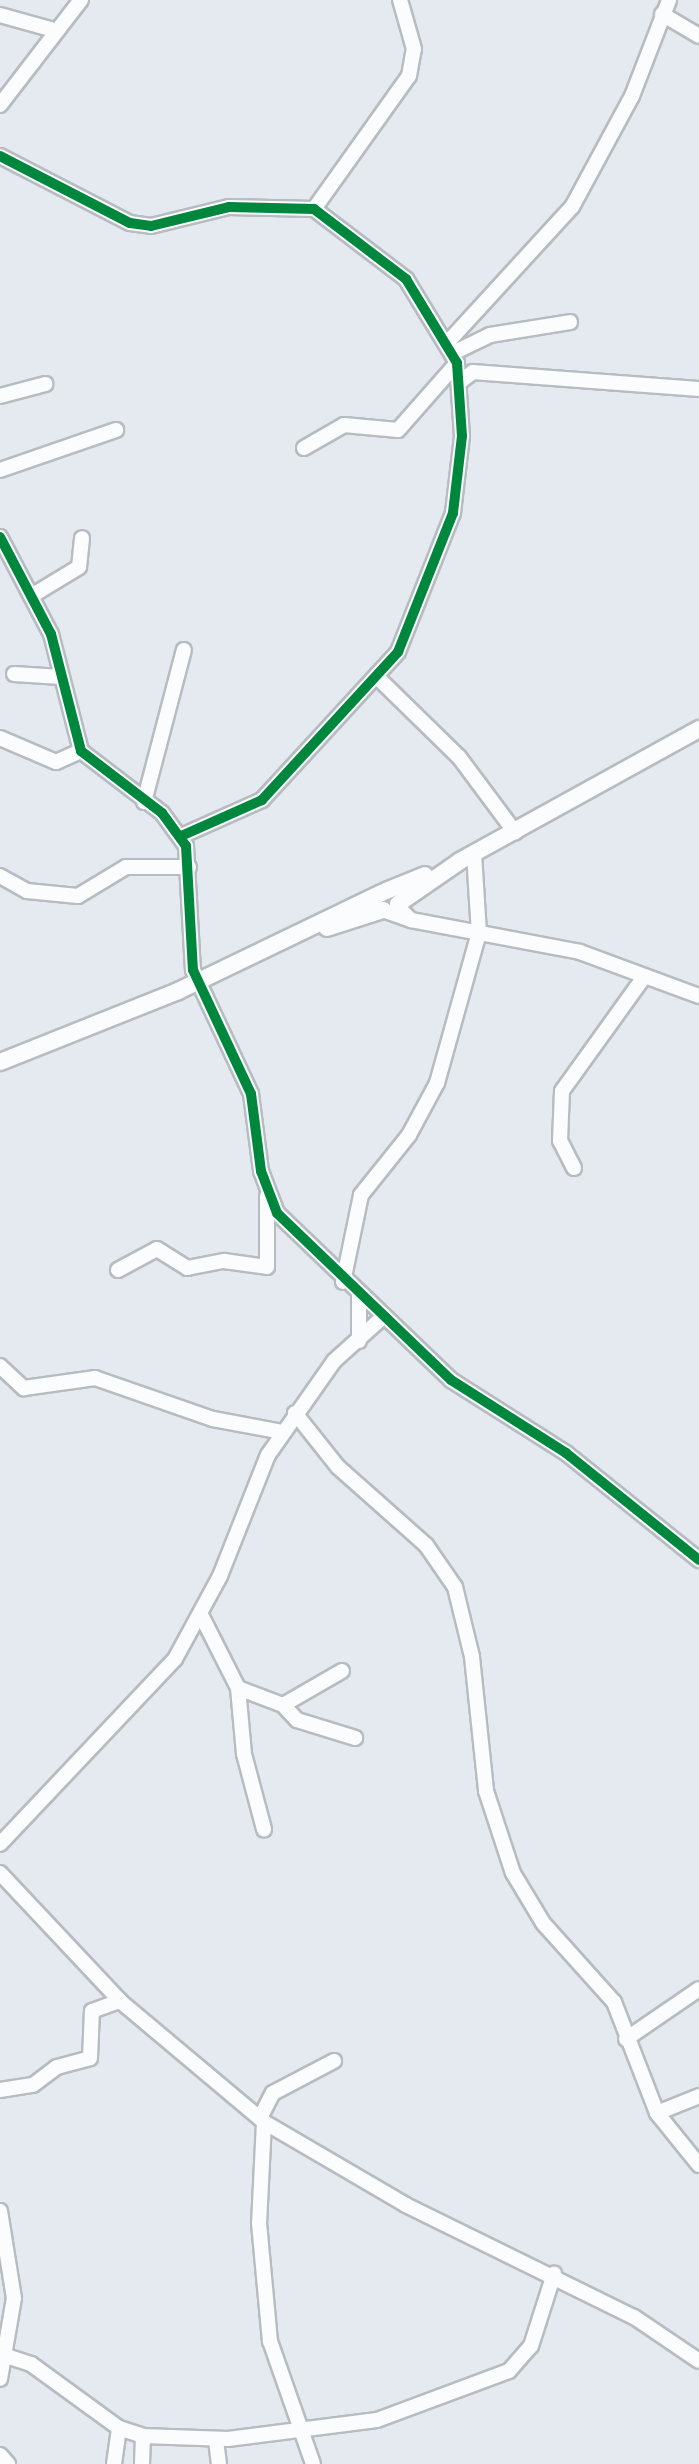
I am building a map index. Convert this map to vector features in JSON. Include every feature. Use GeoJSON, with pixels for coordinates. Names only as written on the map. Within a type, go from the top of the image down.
{"type":"FeatureCollection","features":[{"type":"Feature","properties":{"kind":"main road"},"geometry":{"type":"LineString","coordinates":[[0,1062],[197,982],[287,939],[388,903],[699,729]]}},
{"type":"Feature","properties":{"kind":"street"},"geometry":{"type":"LineString","coordinates":[[0,105],[54,30],[81,0]]}},
{"type":"Feature","properties":{"kind":"street"},"geometry":{"type":"LineString","coordinates":[[314,209],[409,76],[414,49],[400,0]]}},
{"type":"Feature","properties":{"kind":"street"},"geometry":{"type":"LineString","coordinates":[[304,448],[332,427],[398,430],[453,352],[572,207],[632,96],[666,7],[699,36]]}},
{"type":"Feature","properties":{"kind":"street"},"geometry":{"type":"LineString","coordinates":[[0,15],[54,30]]}},
{"type":"Feature","properties":{"kind":"street"},"geometry":{"type":"LineString","coordinates":[[0,156],[130,223],[151,226],[229,207],[314,209],[406,279],[453,352],[460,382],[453,513],[407,633],[378,678],[262,800],[181,836]]}},
{"type":"Feature","properties":{"kind":"street"},"geometry":{"type":"LineString","coordinates":[[453,352],[490,335],[570,322]]}},
{"type":"Feature","properties":{"kind":"street"},"geometry":{"type":"LineString","coordinates":[[460,382],[473,372],[699,389]]}},
{"type":"Feature","properties":{"kind":"street"},"geometry":{"type":"LineString","coordinates":[[0,396],[45,384]]}},
{"type":"Feature","properties":{"kind":"street"},"geometry":{"type":"LineString","coordinates":[[0,470],[116,430]]}},
{"type":"Feature","properties":{"kind":"street"},"geometry":{"type":"LineString","coordinates":[[0,537],[33,595],[61,677],[81,751],[181,836],[189,867],[197,982],[251,1094],[267,1196],[267,1267],[224,1261],[187,1268],[157,1249],[118,1270]]}},
{"type":"Feature","properties":{"kind":"street"},"geometry":{"type":"LineString","coordinates":[[33,595],[79,567],[82,538]]}},
{"type":"Feature","properties":{"kind":"street"},"geometry":{"type":"LineString","coordinates":[[144,802],[184,650]]}},
{"type":"Feature","properties":{"kind":"street"},"geometry":{"type":"LineString","coordinates":[[14,674],[61,677]]}},
{"type":"Feature","properties":{"kind":"street"},"geometry":{"type":"LineString","coordinates":[[378,678],[459,757],[515,832]]}},
{"type":"Feature","properties":{"kind":"street"},"geometry":{"type":"LineString","coordinates":[[0,738],[56,762],[81,751]]}},
{"type":"Feature","properties":{"kind":"street"},"geometry":{"type":"LineString","coordinates":[[343,1282],[351,1219],[437,1083],[479,933],[467,857]]}},
{"type":"Feature","properties":{"kind":"street"},"geometry":{"type":"LineString","coordinates":[[0,876],[27,891],[78,896],[126,867],[189,867]]}},
{"type":"Feature","properties":{"kind":"street"},"geometry":{"type":"LineString","coordinates":[[388,903],[411,920],[580,952],[699,996]]}},
{"type":"Feature","properties":{"kind":"street"},"geometry":{"type":"LineString","coordinates":[[574,1168],[560,1141],[562,1091],[644,977]]}},
{"type":"Feature","properties":{"kind":"street"},"geometry":{"type":"LineString","coordinates":[[267,1196],[343,1282],[451,1380],[566,1453],[699,1560]]}},
{"type":"Feature","properties":{"kind":"street"},"geometry":{"type":"LineString","coordinates":[[359,1295],[359,1341]]}},
{"type":"Feature","properties":{"kind":"street"},"geometry":{"type":"LineString","coordinates":[[0,1844],[161,1678],[201,1615],[282,1432],[295,1413],[382,1318]]}},
{"type":"Feature","properties":{"kind":"street"},"geometry":{"type":"LineString","coordinates":[[0,1366],[24,1388],[95,1378],[199,1415],[282,1432]]}},
{"type":"Feature","properties":{"kind":"street"},"geometry":{"type":"LineString","coordinates":[[295,1413],[338,1467],[426,1545],[455,1587],[472,1657],[486,1791],[513,1873],[543,1923],[614,2002],[657,2113],[699,2165]]}},
{"type":"Feature","properties":{"kind":"street"},"geometry":{"type":"LineString","coordinates":[[201,1615],[238,1688],[244,1754],[264,1829]]}},
{"type":"Feature","properties":{"kind":"street"},"geometry":{"type":"LineString","coordinates":[[283,1705],[342,1671]]}},
{"type":"Feature","properties":{"kind":"street"},"geometry":{"type":"LineString","coordinates":[[238,1688],[283,1705],[297,1720],[355,1738]]}},
{"type":"Feature","properties":{"kind":"street"},"geometry":{"type":"LineString","coordinates":[[0,1873],[120,2001],[262,2120],[406,2205],[554,2274],[699,2361]]}},
{"type":"Feature","properties":{"kind":"street"},"geometry":{"type":"LineString","coordinates":[[626,2039],[699,1989]]}},
{"type":"Feature","properties":{"kind":"street"},"geometry":{"type":"LineString","coordinates":[[0,2090],[33,2085],[57,2067],[88,2059],[92,2011],[120,2001]]}},
{"type":"Feature","properties":{"kind":"street"},"geometry":{"type":"LineString","coordinates":[[313,2464],[298,2426],[268,2326],[259,2223],[262,2120],[273,2093],[334,2061]]}},
{"type":"Feature","properties":{"kind":"street"},"geometry":{"type":"LineString","coordinates":[[657,2113],[699,2096]]}},
{"type":"Feature","properties":{"kind":"street"},"geometry":{"type":"LineString","coordinates":[[0,2211],[14,2298],[0,2379]]}},
{"type":"Feature","properties":{"kind":"street"},"geometry":{"type":"LineString","coordinates":[[3,2354],[119,2428],[143,2436],[216,2440],[409,2412],[509,2371],[531,2346],[554,2274]]}},
{"type":"Feature","properties":{"kind":"street"},"geometry":{"type":"LineString","coordinates":[[114,2464],[119,2428]]}},
{"type":"Feature","properties":{"kind":"street"},"geometry":{"type":"LineString","coordinates":[[142,2464],[143,2436]]}},
{"type":"Feature","properties":{"kind":"street"},"geometry":{"type":"LineString","coordinates":[[216,2440],[219,2464]]}},
{"type":"Feature","properties":{"kind":"street"},"geometry":{"type":"LineString","coordinates":[[0,2455],[8,2464]]}},
{"type":"Feature","properties":{"kind":"cycle path"},"geometry":{"type":"LineString","coordinates":[[0,156],[130,223],[151,226],[229,207],[314,209],[406,279],[457,363],[462,436],[453,513],[398,652],[262,800],[181,836]]}},
{"type":"Feature","properties":{"kind":"cycle path"},"geometry":{"type":"LineString","coordinates":[[0,537],[51,634],[81,751],[162,813],[186,846],[193,970],[251,1094],[261,1171],[277,1213],[451,1380],[566,1453],[699,1560]]}}]}
